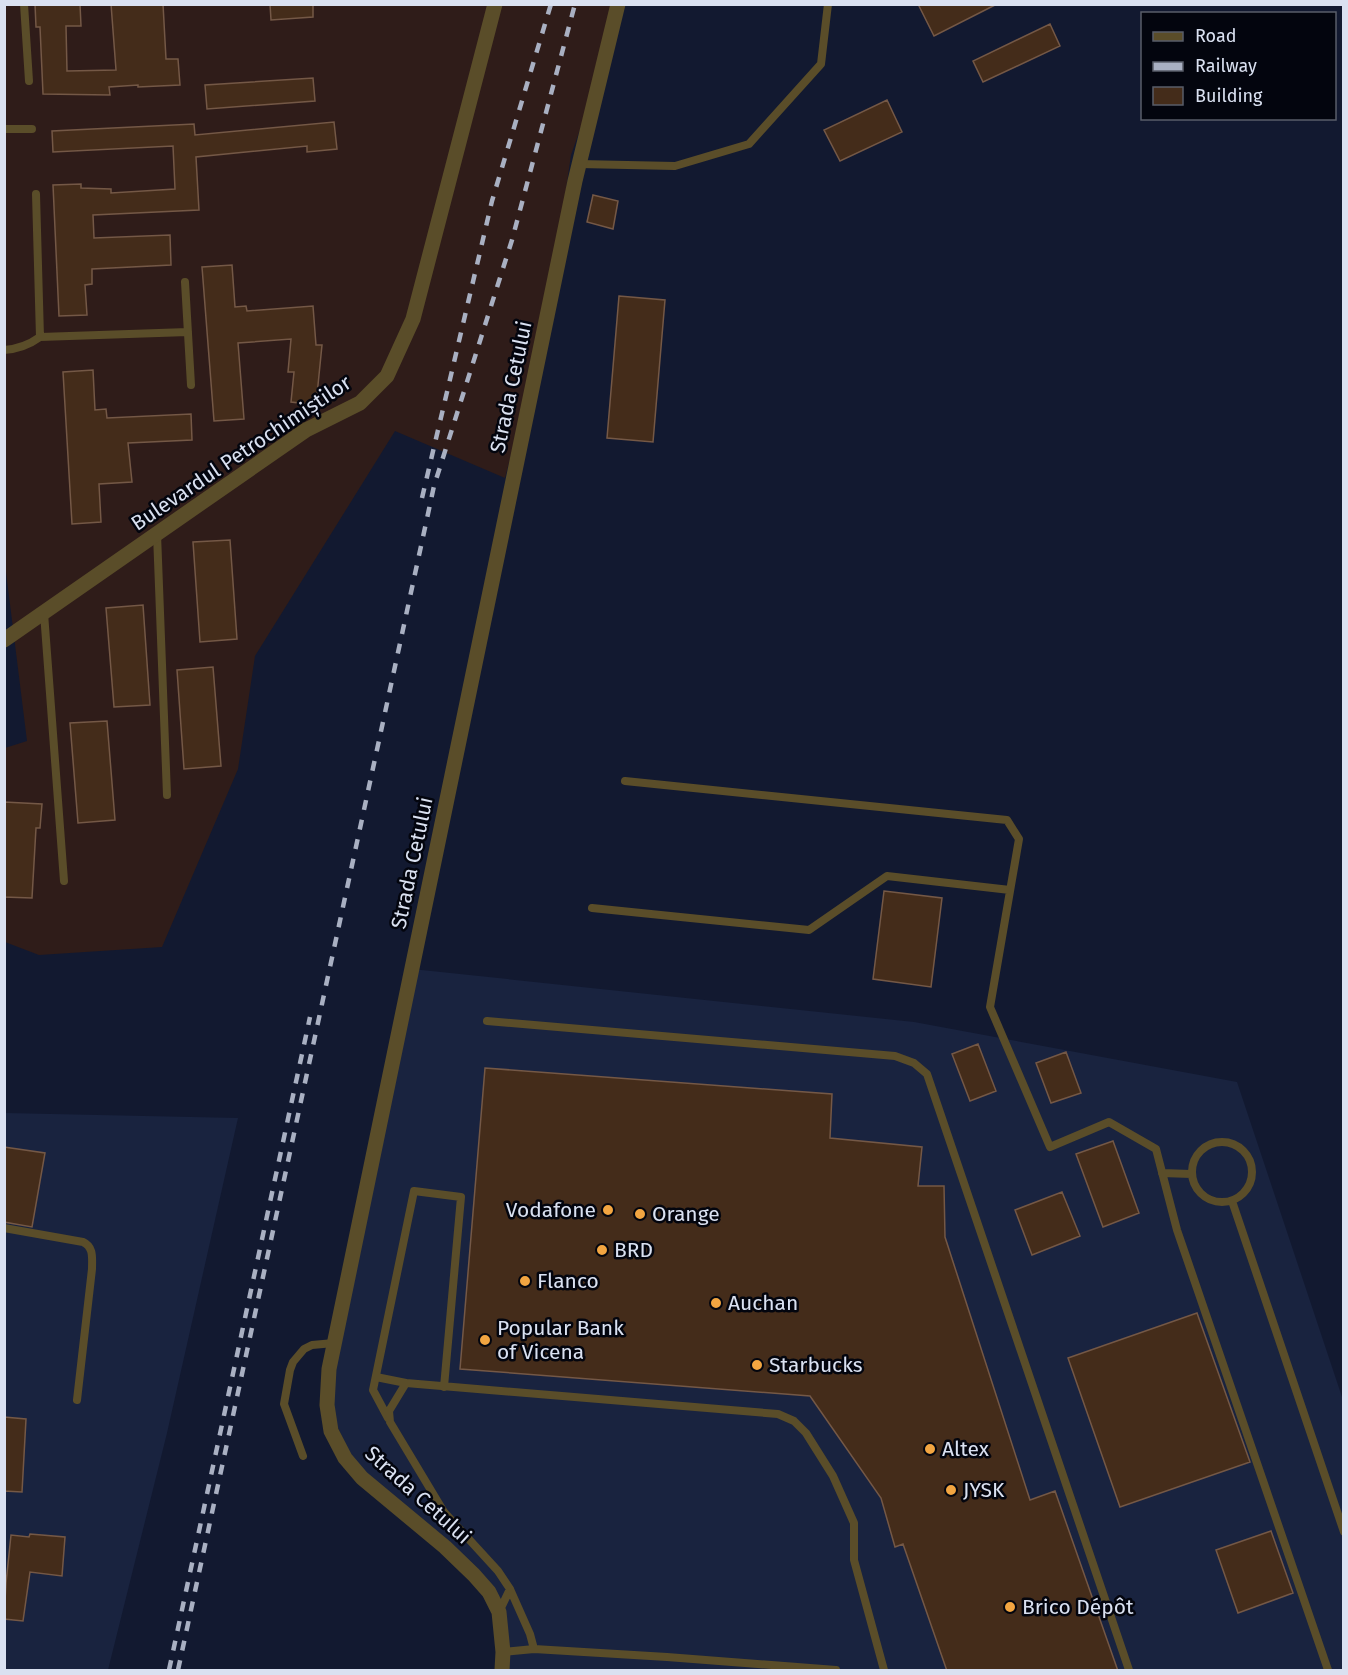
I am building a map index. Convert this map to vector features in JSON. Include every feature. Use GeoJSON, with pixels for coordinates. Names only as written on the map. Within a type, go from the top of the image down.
{"type":"FeatureCollection","features":[{"type":"Feature","properties":{"kind":"street","name":"Bulevardul Petrochimiștilor"},"geometry":{"type":"LineString","coordinates":[[4,640],[306,430],[360,403],[387,376],[413,320],[495,4]]}},
{"type":"Feature","properties":{"kind":"street","name":"Strada Cetului"},"geometry":{"type":"LineString","coordinates":[[502,1671],[503,1652],[499,1612],[489,1592],[445,1546],[362,1478],[345,1458],[332,1431],[327,1405],[329,1369],[579,164],[618,4]]}},
{"type":"Feature","properties":{"kind":"lane"},"geometry":{"type":"LineString","coordinates":[[24,4],[29,81]]}},
{"type":"Feature","properties":{"kind":"lane"},"geometry":{"type":"LineString","coordinates":[[579,164],[675,166],[749,144],[820,64],[828,4]]}},
{"type":"Feature","properties":{"kind":"lane"},"geometry":{"type":"LineString","coordinates":[[4,129],[32,129]]}},
{"type":"Feature","properties":{"kind":"lane"},"geometry":{"type":"LineString","coordinates":[[36,194],[40,337]]}},
{"type":"Feature","properties":{"kind":"lane"},"geometry":{"type":"LineString","coordinates":[[185,282],[191,385]]}},
{"type":"Feature","properties":{"kind":"lane"},"geometry":{"type":"LineString","coordinates":[[4,350],[30,344],[40,337],[188,332]]}},
{"type":"Feature","properties":{"kind":"lane"},"geometry":{"type":"LineString","coordinates":[[157,534],[166,795]]}},
{"type":"Feature","properties":{"kind":"lane"},"geometry":{"type":"LineString","coordinates":[[44,613],[64,881]]}},
{"type":"Feature","properties":{"kind":"lane"},"geometry":{"type":"LineString","coordinates":[[625,781],[1007,820],[1018,839],[990,1007],[1050,1147],[1110,1122],[1156,1149],[1177,1230],[1328,1671]]}},
{"type":"Feature","properties":{"kind":"lane"},"geometry":{"type":"LineString","coordinates":[[592,908],[809,930],[887,876],[1010,890]]}},
{"type":"Feature","properties":{"kind":"lane"},"geometry":{"type":"LineString","coordinates":[[487,1021],[895,1056],[914,1063],[927,1074],[1130,1671]]}},
{"type":"Feature","properties":{"kind":"lane"},"geometry":{"type":"LineString","coordinates":[[1217,1142],[1228,1142],[1239,1147],[1247,1154],[1251,1165],[1252,1176],[1249,1186],[1242,1195],[1232,1201],[1221,1203],[1210,1200],[1194,1185],[1191,1174],[1198,1153],[1206,1146],[1217,1142]]}},
{"type":"Feature","properties":{"kind":"lane"},"geometry":{"type":"LineString","coordinates":[[1162,1173],[1191,1174]]}},
{"type":"Feature","properties":{"kind":"lane"},"geometry":{"type":"LineString","coordinates":[[444,1387],[461,1197],[414,1191],[373,1389],[444,1512],[498,1571],[510,1589],[530,1634],[534,1649]]}},
{"type":"Feature","properties":{"kind":"lane"},"geometry":{"type":"LineString","coordinates":[[1232,1201],[1344,1532]]}},
{"type":"Feature","properties":{"kind":"lane"},"geometry":{"type":"LineString","coordinates":[[4,1228],[83,1242],[91,1248],[92,1269],[77,1400]]}},
{"type":"Feature","properties":{"kind":"lane"},"geometry":{"type":"LineString","coordinates":[[303,1456],[284,1404],[290,1370],[293,1362],[304,1349],[312,1345],[334,1343]]}},
{"type":"Feature","properties":{"kind":"lane"},"geometry":{"type":"LineString","coordinates":[[376,1377],[444,1387],[778,1414],[794,1421],[806,1433],[825,1462],[854,1523],[854,1560],[884,1671]]}},
{"type":"Feature","properties":{"kind":"lane"},"geometry":{"type":"LineString","coordinates":[[390,1422],[389,1411],[406,1383]]}},
{"type":"Feature","properties":{"kind":"lane"},"geometry":{"type":"LineString","coordinates":[[499,1612],[510,1589]]}},
{"type":"Feature","properties":{"kind":"lane"},"geometry":{"type":"LineString","coordinates":[[503,1652],[534,1649],[836,1671]]}},
{"type":"Feature","properties":{"kind":"shaded area"},"geometry":{"type":"Polygon","coordinates":[[[4,5],[624,5],[571,155],[548,312],[505,478],[395,431],[255,656],[238,769],[162,947],[39,955],[5,942],[5,748],[27,741],[4,556],[4,5]]]}},
{"type":"Feature","properties":{"kind":"shaded area"},"geometry":{"type":"Polygon","coordinates":[[[412,969],[914,1022],[1237,1082],[1343,1400],[1343,1670],[502,1670],[498,1612],[445,1547],[362,1478],[327,1405],[412,969]]]}},
{"type":"Feature","properties":{"kind":"shaded area"},"geometry":{"type":"Polygon","coordinates":[[[5,1113],[238,1118],[167,1433],[108,1670],[5,1670],[5,1113]]]}},
{"type":"Feature","properties":{"kind":"building"},"geometry":{"type":"Polygon","coordinates":[[[35,4],[80,4],[81,26],[66,26],[67,71],[116,70],[111,4],[163,4],[166,59],[178,59],[180,85],[109,87],[110,95],[43,94],[40,27],[36,27],[35,4]]]}},
{"type":"Feature","properties":{"kind":"building"},"geometry":{"type":"Polygon","coordinates":[[[270,4],[313,4],[313,17],[271,20],[270,4]]]}},
{"type":"Feature","properties":{"kind":"building"},"geometry":{"type":"Polygon","coordinates":[[[918,4],[997,4],[934,36],[918,4]]]}},
{"type":"Feature","properties":{"kind":"building"},"geometry":{"type":"Polygon","coordinates":[[[1050,24],[1060,46],[983,82],[973,61],[1050,24]]]}},
{"type":"Feature","properties":{"kind":"building"},"geometry":{"type":"Polygon","coordinates":[[[313,78],[315,101],[207,109],[205,85],[313,78]]]}},
{"type":"Feature","properties":{"kind":"building"},"geometry":{"type":"Polygon","coordinates":[[[887,100],[902,132],[840,161],[824,130],[887,100]]]}},
{"type":"Feature","properties":{"kind":"building"},"geometry":{"type":"Polygon","coordinates":[[[334,122],[337,149],[307,152],[307,146],[196,157],[199,210],[93,215],[94,238],[170,235],[171,265],[92,269],[92,284],[85,285],[87,315],[59,316],[53,185],[81,184],[81,188],[111,189],[111,193],[175,189],[173,146],[53,152],[52,131],[194,124],[195,135],[334,122]]]}},
{"type":"Feature","properties":{"kind":"building"},"geometry":{"type":"Polygon","coordinates":[[[593,195],[618,201],[613,229],[587,222],[593,195]]]}},
{"type":"Feature","properties":{"kind":"building"},"geometry":{"type":"Polygon","coordinates":[[[232,265],[235,307],[246,306],[247,311],[313,306],[316,345],[322,345],[316,405],[291,402],[294,372],[288,372],[291,339],[238,343],[244,419],[214,421],[202,267],[232,265]]]}},
{"type":"Feature","properties":{"kind":"building"},"geometry":{"type":"Polygon","coordinates":[[[619,296],[665,300],[653,442],[607,438],[619,296]]]}},
{"type":"Feature","properties":{"kind":"building"},"geometry":{"type":"Polygon","coordinates":[[[93,370],[95,410],[106,409],[107,418],[191,414],[192,440],[128,443],[132,482],[99,484],[101,522],[72,524],[63,372],[93,370]]]}},
{"type":"Feature","properties":{"kind":"building"},"geometry":{"type":"Polygon","coordinates":[[[230,540],[237,639],[200,642],[193,542],[230,540]]]}},
{"type":"Feature","properties":{"kind":"building"},"geometry":{"type":"Polygon","coordinates":[[[143,605],[150,705],[114,707],[106,608],[143,605]]]}},
{"type":"Feature","properties":{"kind":"building"},"geometry":{"type":"Polygon","coordinates":[[[213,667],[221,766],[184,769],[177,670],[213,667]]]}},
{"type":"Feature","properties":{"kind":"building"},"geometry":{"type":"Polygon","coordinates":[[[107,721],[115,820],[78,823],[70,723],[107,721]]]}},
{"type":"Feature","properties":{"kind":"building"},"geometry":{"type":"Polygon","coordinates":[[[4,802],[42,804],[40,828],[36,828],[32,898],[4,897],[4,802]]]}},
{"type":"Feature","properties":{"kind":"building"},"geometry":{"type":"Polygon","coordinates":[[[884,891],[942,898],[931,987],[873,979],[884,891]]]}},
{"type":"Feature","properties":{"kind":"building"},"geometry":{"type":"Polygon","coordinates":[[[978,1044],[996,1091],[970,1101],[952,1054],[978,1044]]]}},
{"type":"Feature","properties":{"kind":"building"},"geometry":{"type":"Polygon","coordinates":[[[1066,1052],[1081,1093],[1051,1103],[1036,1063],[1066,1052]]]}},
{"type":"Feature","properties":{"kind":"building","name":"Auchan"},"geometry":{"type":"Polygon","coordinates":[[[485,1068],[832,1094],[830,1138],[922,1147],[918,1186],[944,1186],[945,1237],[1030,1500],[1055,1491],[1118,1671],[947,1671],[903,1544],[895,1547],[881,1498],[810,1396],[460,1369],[485,1068]]]}},
{"type":"Feature","properties":{"kind":"building"},"geometry":{"type":"Polygon","coordinates":[[[1113,1141],[1139,1213],[1103,1227],[1076,1154],[1113,1141]]]}},
{"type":"Feature","properties":{"kind":"building"},"geometry":{"type":"Polygon","coordinates":[[[4,1147],[45,1153],[32,1227],[4,1222],[4,1147]]]}},
{"type":"Feature","properties":{"kind":"building"},"geometry":{"type":"Polygon","coordinates":[[[1062,1192],[1080,1236],[1032,1255],[1015,1210],[1062,1192]]]}},
{"type":"Feature","properties":{"kind":"building"},"geometry":{"type":"Polygon","coordinates":[[[1197,1313],[1250,1462],[1120,1507],[1068,1358],[1197,1313]]]}},
{"type":"Feature","properties":{"kind":"building"},"geometry":{"type":"Polygon","coordinates":[[[4,1417],[26,1419],[22,1492],[4,1491],[4,1417]]]}},
{"type":"Feature","properties":{"kind":"building"},"geometry":{"type":"Polygon","coordinates":[[[1271,1531],[1293,1593],[1238,1613],[1216,1550],[1271,1531]]]}},
{"type":"Feature","properties":{"kind":"building"},"geometry":{"type":"Polygon","coordinates":[[[30,1534],[65,1537],[62,1576],[30,1572],[23,1621],[4,1619],[11,1535],[29,1537],[30,1534]]]}},
{"type":"Feature","properties":{"kind":"railway"},"geometry":{"type":"LineString","coordinates":[[422,498],[492,201],[551,4]]}},
{"type":"Feature","properties":{"kind":"railway"},"geometry":{"type":"LineString","coordinates":[[178,1670],[434,486],[512,240],[575,4]]}},
{"type":"Feature","properties":{"kind":"railway"},"geometry":{"type":"LineString","coordinates":[[169,1670],[310,1017]]}},
{"type":"Feature","properties":{"kind":"place","name":"Vodafone"},"geometry":{"type":"Point","coordinates":[608,1210]}},
{"type":"Feature","properties":{"kind":"place","name":"Orange"},"geometry":{"type":"Point","coordinates":[640,1214]}},
{"type":"Feature","properties":{"kind":"place","name":"BRD"},"geometry":{"type":"Point","coordinates":[602,1250]}},
{"type":"Feature","properties":{"kind":"place","name":"Flanco"},"geometry":{"type":"Point","coordinates":[525,1281]}},
{"type":"Feature","properties":{"kind":"place","name":"Auchan"},"geometry":{"type":"Point","coordinates":[716,1303]}},
{"type":"Feature","properties":{"kind":"place","name":"Popular Bank of Vicena"},"geometry":{"type":"Point","coordinates":[485,1340]}},
{"type":"Feature","properties":{"kind":"place","name":"Starbucks"},"geometry":{"type":"Point","coordinates":[757,1365]}},
{"type":"Feature","properties":{"kind":"place","name":"Altex"},"geometry":{"type":"Point","coordinates":[930,1449]}},
{"type":"Feature","properties":{"kind":"place","name":"JYSK"},"geometry":{"type":"Point","coordinates":[951,1490]}},
{"type":"Feature","properties":{"kind":"place","name":"Brico Dépôt"},"geometry":{"type":"Point","coordinates":[1010,1607]}}]}
